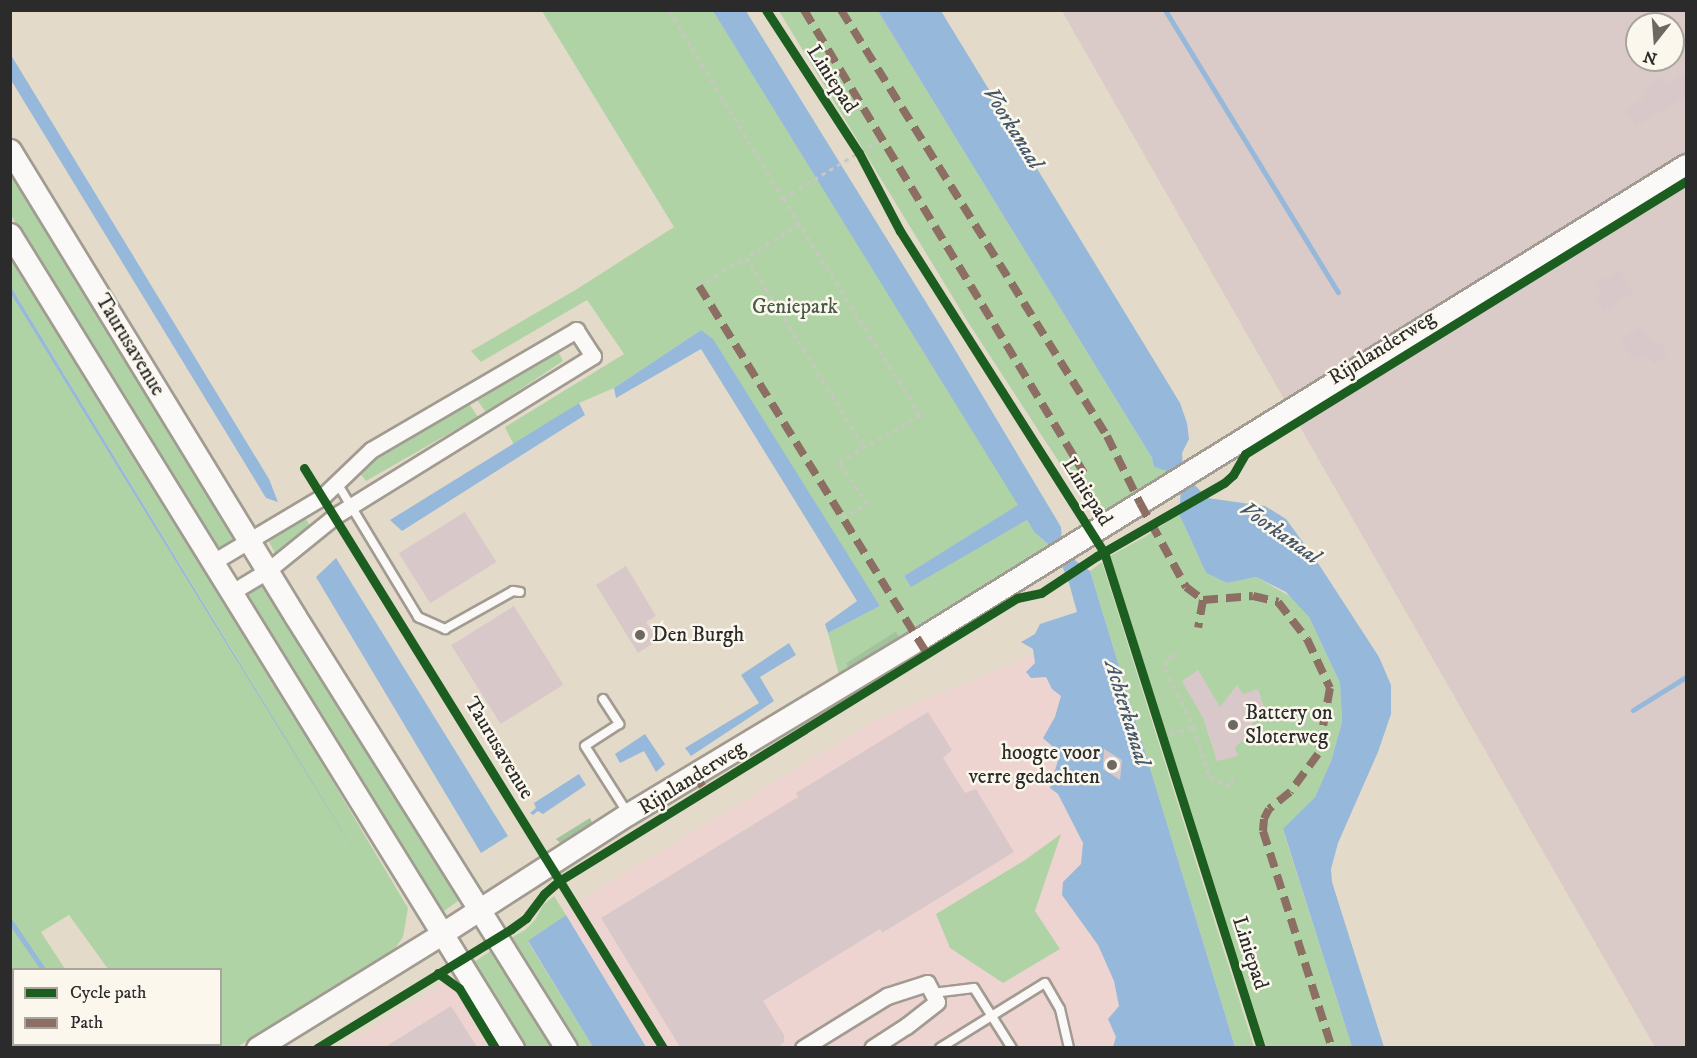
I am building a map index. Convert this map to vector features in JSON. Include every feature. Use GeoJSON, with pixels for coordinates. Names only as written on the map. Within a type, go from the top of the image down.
{"type":"FeatureCollection","features":[{"type":"Feature","properties":{"kind":"main road","name":"Taurusavenue"},"geometry":{"type":"LineString","coordinates":[[10,150],[267,571],[566,1047]]}},
{"type":"Feature","properties":{"kind":"main road","name":"Rijnlanderweg"},"geometry":{"type":"LineString","coordinates":[[257,1047],[443,933],[628,814],[1159,492],[1686,165]]}},
{"type":"Feature","properties":{"kind":"main road","name":"Taurusavenue"},"geometry":{"type":"LineString","coordinates":[[10,234],[513,1047]]}},
{"type":"Feature","properties":{"kind":"street"},"geometry":{"type":"LineString","coordinates":[[213,562],[322,497],[371,450],[576,330],[593,356],[335,516],[267,571],[232,592]]}},
{"type":"Feature","properties":{"kind":"street"},"geometry":{"type":"LineString","coordinates":[[803,1047],[886,996],[927,983],[937,1002],[906,1026],[872,1047]]}},
{"type":"Feature","properties":{"kind":"lane"},"geometry":{"type":"LineString","coordinates":[[337,483],[418,617],[445,629],[513,591],[520,592]]}},
{"type":"Feature","properties":{"kind":"lane"},"geometry":{"type":"LineString","coordinates":[[603,699],[619,724],[585,746],[628,814]]}},
{"type":"Feature","properties":{"kind":"lane"},"geometry":{"type":"LineString","coordinates":[[940,1047],[1045,983],[1060,1010],[1069,1047]]}},
{"type":"Feature","properties":{"kind":"lane"},"geometry":{"type":"LineString","coordinates":[[932,993],[974,988],[1012,1047]]}},
{"type":"Feature","properties":{"kind":"path"},"geometry":{"type":"LineString","coordinates":[[669,10],[783,198],[920,415],[839,462],[868,504],[842,517]]}},
{"type":"Feature","properties":{"kind":"path"},"geometry":{"type":"LineString","coordinates":[[783,198],[882,139]]}},
{"type":"Feature","properties":{"kind":"path"},"geometry":{"type":"LineString","coordinates":[[699,286],[800,224]]}},
{"type":"Feature","properties":{"kind":"path"},"geometry":{"type":"LineString","coordinates":[[746,257],[865,447]]}},
{"type":"Feature","properties":{"kind":"path"},"geometry":{"type":"LineString","coordinates":[[1065,490],[1084,473]]}},
{"type":"Feature","properties":{"kind":"path"},"geometry":{"type":"LineString","coordinates":[[1177,655],[1171,655],[1165,669],[1194,727],[1209,777],[1226,786],[1232,783],[1233,777]]}},
{"type":"Feature","properties":{"kind":"path"},"geometry":{"type":"LineString","coordinates":[[1159,724],[1166,747]]}},
{"type":"Feature","properties":{"kind":"path"},"geometry":{"type":"LineString","coordinates":[[1162,736],[1194,727]]}},
{"type":"Feature","properties":{"kind":"shaded area"},"geometry":{"type":"Polygon","coordinates":[[[1062,11],[1686,11],[1686,1047],[1655,1047],[1062,11]]]}},
{"type":"Feature","properties":{"kind":"shaded area"},"geometry":{"type":"Polygon","coordinates":[[[1056,645],[1161,1047],[339,1048],[874,721],[1056,645]]]}},
{"type":"Feature","properties":{"kind":"green space","name":"Geniepark"},"geometry":{"type":"Polygon","coordinates":[[[542,11],[713,11],[1019,505],[904,576],[911,586],[1027,520],[1034,532],[1052,548],[900,638],[896,631],[846,663],[848,669],[839,675],[828,633],[880,606],[701,330],[614,388],[579,403],[514,445],[505,427],[624,354],[587,300],[481,362],[471,351],[577,289],[674,227],[542,11]]]}},
{"type":"Feature","properties":{"kind":"green space"},"geometry":{"type":"Polygon","coordinates":[[[779,11],[878,11],[1152,458],[1154,467],[1174,472],[1096,519],[966,319],[779,11]]]}},
{"type":"Feature","properties":{"kind":"green space"},"geometry":{"type":"Polygon","coordinates":[[[11,166],[235,532],[234,544],[223,548],[215,546],[11,215],[11,166]]]}},
{"type":"Feature","properties":{"kind":"green space"},"geometry":{"type":"Polygon","coordinates":[[[11,253],[168,505],[408,908],[403,937],[392,953],[237,1047],[164,1048],[163,1046],[222,1046],[222,968],[107,968],[69,915],[41,932],[64,968],[12,968],[11,1012],[11,294],[286,738],[11,287],[11,253]]]}},
{"type":"Feature","properties":{"kind":"green space"},"geometry":{"type":"Polygon","coordinates":[[[559,353],[563,361],[486,412],[474,396],[559,353]]]}},
{"type":"Feature","properties":{"kind":"green space"},"geometry":{"type":"Polygon","coordinates":[[[466,399],[478,417],[366,481],[359,472],[376,456],[466,399]]]}},
{"type":"Feature","properties":{"kind":"green space"},"geometry":{"type":"Polygon","coordinates":[[[1179,514],[1206,573],[1227,583],[1256,577],[1295,599],[1309,617],[1340,683],[1342,722],[1331,761],[1315,797],[1283,830],[1352,1047],[1266,1047],[1110,556],[1179,514]]]}},
{"type":"Feature","properties":{"kind":"green space"},"geometry":{"type":"Polygon","coordinates":[[[304,515],[311,528],[276,555],[268,540],[304,515]]]}},
{"type":"Feature","properties":{"kind":"green space"},"geometry":{"type":"Polygon","coordinates":[[[1102,562],[1254,1047],[1235,1047],[1090,571],[1102,562]]]}},
{"type":"Feature","properties":{"kind":"green space"},"geometry":{"type":"Polygon","coordinates":[[[259,582],[267,585],[461,899],[441,913],[248,595],[253,585],[259,582]]]}},
{"type":"Feature","properties":{"kind":"green space"},"geometry":{"type":"Polygon","coordinates":[[[896,631],[900,638],[848,669],[846,663],[896,631]]]}},
{"type":"Feature","properties":{"kind":"green space"},"geometry":{"type":"Polygon","coordinates":[[[590,818],[595,829],[565,847],[556,839],[590,818]]]}},
{"type":"Feature","properties":{"kind":"green space"},"geometry":{"type":"Polygon","coordinates":[[[1061,834],[1035,911],[1060,949],[1003,983],[950,948],[936,914],[1025,860],[1061,834]]]}},
{"type":"Feature","properties":{"kind":"green space"},"geometry":{"type":"Polygon","coordinates":[[[554,896],[566,915],[528,942],[593,1047],[575,1047],[509,939],[525,930],[535,920],[543,905],[554,896]]]}},
{"type":"Feature","properties":{"kind":"green space"},"geometry":{"type":"Polygon","coordinates":[[[495,948],[557,1047],[523,1047],[471,964],[495,948]]]}},
{"type":"Feature","properties":{"kind":"green space"},"geometry":{"type":"Polygon","coordinates":[[[118,1046],[119,1047],[33,1047],[118,1046]]]}},
{"type":"Feature","properties":{"kind":"water","name":"Achterkanaal"},"geometry":{"type":"Polygon","coordinates":[[[713,11],[746,11],[945,333],[1061,527],[1062,543],[1076,561],[1090,571],[1235,1047],[1113,1047],[1116,1037],[1108,1019],[1119,1006],[1114,981],[1098,945],[1062,895],[1063,882],[1081,864],[1083,843],[1058,794],[1050,788],[1060,753],[1043,738],[1055,717],[1061,696],[1052,689],[1046,677],[1031,678],[1026,672],[1035,663],[1033,649],[1021,642],[1035,634],[1040,624],[1077,612],[1069,583],[1056,551],[1034,532],[1027,520],[911,587],[904,576],[1018,505],[713,11]]]}},
{"type":"Feature","properties":{"kind":"water","name":"Voorkanaal"},"geometry":{"type":"Polygon","coordinates":[[[878,11],[941,11],[1180,403],[1187,423],[1189,439],[1182,453],[1183,468],[1191,481],[1207,498],[1265,506],[1286,519],[1316,560],[1379,657],[1391,685],[1391,714],[1378,752],[1338,843],[1331,869],[1332,882],[1384,1047],[1352,1047],[1283,829],[1315,797],[1331,761],[1342,722],[1340,683],[1309,617],[1286,592],[1256,577],[1227,583],[1206,573],[1179,514],[1181,490],[1174,473],[1154,467],[1152,458],[878,11]]]}},
{"type":"Feature","properties":{"kind":"water"},"geometry":{"type":"Polygon","coordinates":[[[11,55],[269,479],[278,502],[266,498],[11,80],[11,55]]]}},
{"type":"Feature","properties":{"kind":"water"},"geometry":{"type":"Polygon","coordinates":[[[11,287],[369,875],[11,294],[11,287]]]}},
{"type":"Feature","properties":{"kind":"water"},"geometry":{"type":"Polygon","coordinates":[[[701,330],[713,339],[880,606],[828,633],[825,624],[857,601],[701,349],[616,398],[614,388],[701,330]]]}},
{"type":"Feature","properties":{"kind":"water"},"geometry":{"type":"Polygon","coordinates":[[[579,403],[585,415],[402,531],[390,520],[579,403]]]}},
{"type":"Feature","properties":{"kind":"water"},"geometry":{"type":"Polygon","coordinates":[[[336,558],[508,836],[481,853],[316,577],[336,558]]]}},
{"type":"Feature","properties":{"kind":"water"},"geometry":{"type":"Polygon","coordinates":[[[789,643],[796,655],[760,677],[774,701],[691,756],[685,748],[759,703],[741,675],[789,643]]]}},
{"type":"Feature","properties":{"kind":"water"},"geometry":{"type":"Polygon","coordinates":[[[645,734],[665,764],[656,772],[644,751],[620,763],[615,754],[645,734]]]}},
{"type":"Feature","properties":{"kind":"water"},"geometry":{"type":"Polygon","coordinates":[[[579,774],[586,785],[543,814],[538,811],[533,815],[530,813],[536,808],[534,803],[579,774]]]}},
{"type":"Feature","properties":{"kind":"water"},"geometry":{"type":"Polygon","coordinates":[[[566,915],[646,1047],[593,1047],[528,941],[566,915]]]}},
{"type":"Feature","properties":{"kind":"building"},"geometry":{"type":"Polygon","coordinates":[[[1686,72],[1686,96],[1635,127],[1624,110],[1646,96],[1641,89],[1661,77],[1666,85],[1686,72]]]}},
{"type":"Feature","properties":{"kind":"building"},"geometry":{"type":"Polygon","coordinates":[[[1619,270],[1633,293],[1604,311],[1595,298],[1602,294],[1596,284],[1619,270]]]}},
{"type":"Feature","properties":{"kind":"building"},"geometry":{"type":"Polygon","coordinates":[[[1641,326],[1655,346],[1634,360],[1621,340],[1641,326]]]}},
{"type":"Feature","properties":{"kind":"building"},"geometry":{"type":"Polygon","coordinates":[[[1660,343],[1668,355],[1654,364],[1646,353],[1660,343]]]}},
{"type":"Feature","properties":{"kind":"building"},"geometry":{"type":"Polygon","coordinates":[[[465,512],[496,562],[430,603],[399,553],[465,512]]]}},
{"type":"Feature","properties":{"kind":"building"},"geometry":{"type":"Polygon","coordinates":[[[626,566],[656,616],[646,622],[658,640],[638,653],[596,585],[626,566]]]}},
{"type":"Feature","properties":{"kind":"building"},"geometry":{"type":"Polygon","coordinates":[[[514,606],[563,685],[501,724],[451,645],[514,606]]]}},
{"type":"Feature","properties":{"kind":"building"},"geometry":{"type":"Polygon","coordinates":[[[1198,670],[1220,707],[1237,685],[1243,694],[1258,689],[1266,713],[1252,720],[1254,727],[1235,748],[1238,756],[1217,761],[1203,718],[1182,681],[1198,670]]]}},
{"type":"Feature","properties":{"kind":"building"},"geometry":{"type":"Polygon","coordinates":[[[928,712],[952,750],[943,758],[965,793],[976,789],[1014,852],[882,933],[880,929],[763,1001],[784,1035],[784,1042],[778,1047],[680,1047],[601,918],[798,797],[796,793],[928,712]]]}},
{"type":"Feature","properties":{"kind":"building"},"geometry":{"type":"Polygon","coordinates":[[[1104,749],[1122,760],[1120,780],[1103,769],[1104,749]]]}},
{"type":"Feature","properties":{"kind":"building"},"geometry":{"type":"Polygon","coordinates":[[[451,1006],[477,1047],[385,1047],[451,1006]]]}},
{"type":"Feature","properties":{"kind":"waterway"},"geometry":{"type":"LineString","coordinates":[[1165,10],[1338,292]]}},
{"type":"Feature","properties":{"kind":"waterway"},"geometry":{"type":"LineString","coordinates":[[1633,710],[1686,677]]}},
{"type":"Feature","properties":{"kind":"waterway"},"geometry":{"type":"LineString","coordinates":[[10,921],[42,968]]}},
{"type":"Feature","properties":{"kind":"marked path"},"geometry":{"type":"LineString","coordinates":[[804,10],[1084,473]]}},
{"type":"Feature","properties":{"kind":"marked path"},"geometry":{"type":"LineString","coordinates":[[841,10],[1107,436],[1140,503],[1186,587],[1203,600],[1198,628]]}},
{"type":"Feature","properties":{"kind":"marked path"},"geometry":{"type":"LineString","coordinates":[[699,286],[927,654]]}},
{"type":"Feature","properties":{"kind":"marked path"},"geometry":{"type":"LineString","coordinates":[[1203,600],[1253,596],[1278,602],[1307,639],[1330,688],[1318,754],[1290,792],[1269,809],[1264,819],[1263,831],[1332,1048]]}},
{"type":"Feature","properties":{"kind":"marked path"},"geometry":{"type":"LineString","coordinates":[[694,774],[706,791]]}},
{"type":"Feature","properties":{"kind":"cycle path","name":"Liniepad"},"geometry":{"type":"LineString","coordinates":[[766,10],[859,153],[900,231],[1104,552],[1261,1048]]}},
{"type":"Feature","properties":{"kind":"cycle path"},"geometry":{"type":"LineString","coordinates":[[317,1048],[511,929],[526,918],[544,894],[559,881],[1017,598],[1041,593],[1097,556],[1224,483],[1233,475],[1245,454],[1686,181]]}},
{"type":"Feature","properties":{"kind":"cycle path"},"geometry":{"type":"LineString","coordinates":[[304,468],[663,1048]]}},
{"type":"Feature","properties":{"kind":"cycle path"},"geometry":{"type":"LineString","coordinates":[[438,973],[459,988],[495,1048]]}},
{"type":"Feature","properties":{"kind":"place","name":"Den Burgh"},"geometry":{"type":"Point","coordinates":[640,635]}},
{"type":"Feature","properties":{"kind":"place","name":"Battery on Sloterweg"},"geometry":{"type":"Point","coordinates":[1233,725]}},
{"type":"Feature","properties":{"kind":"place","name":"hoogte voor verre gedachten"},"geometry":{"type":"Point","coordinates":[1112,765]}}]}
